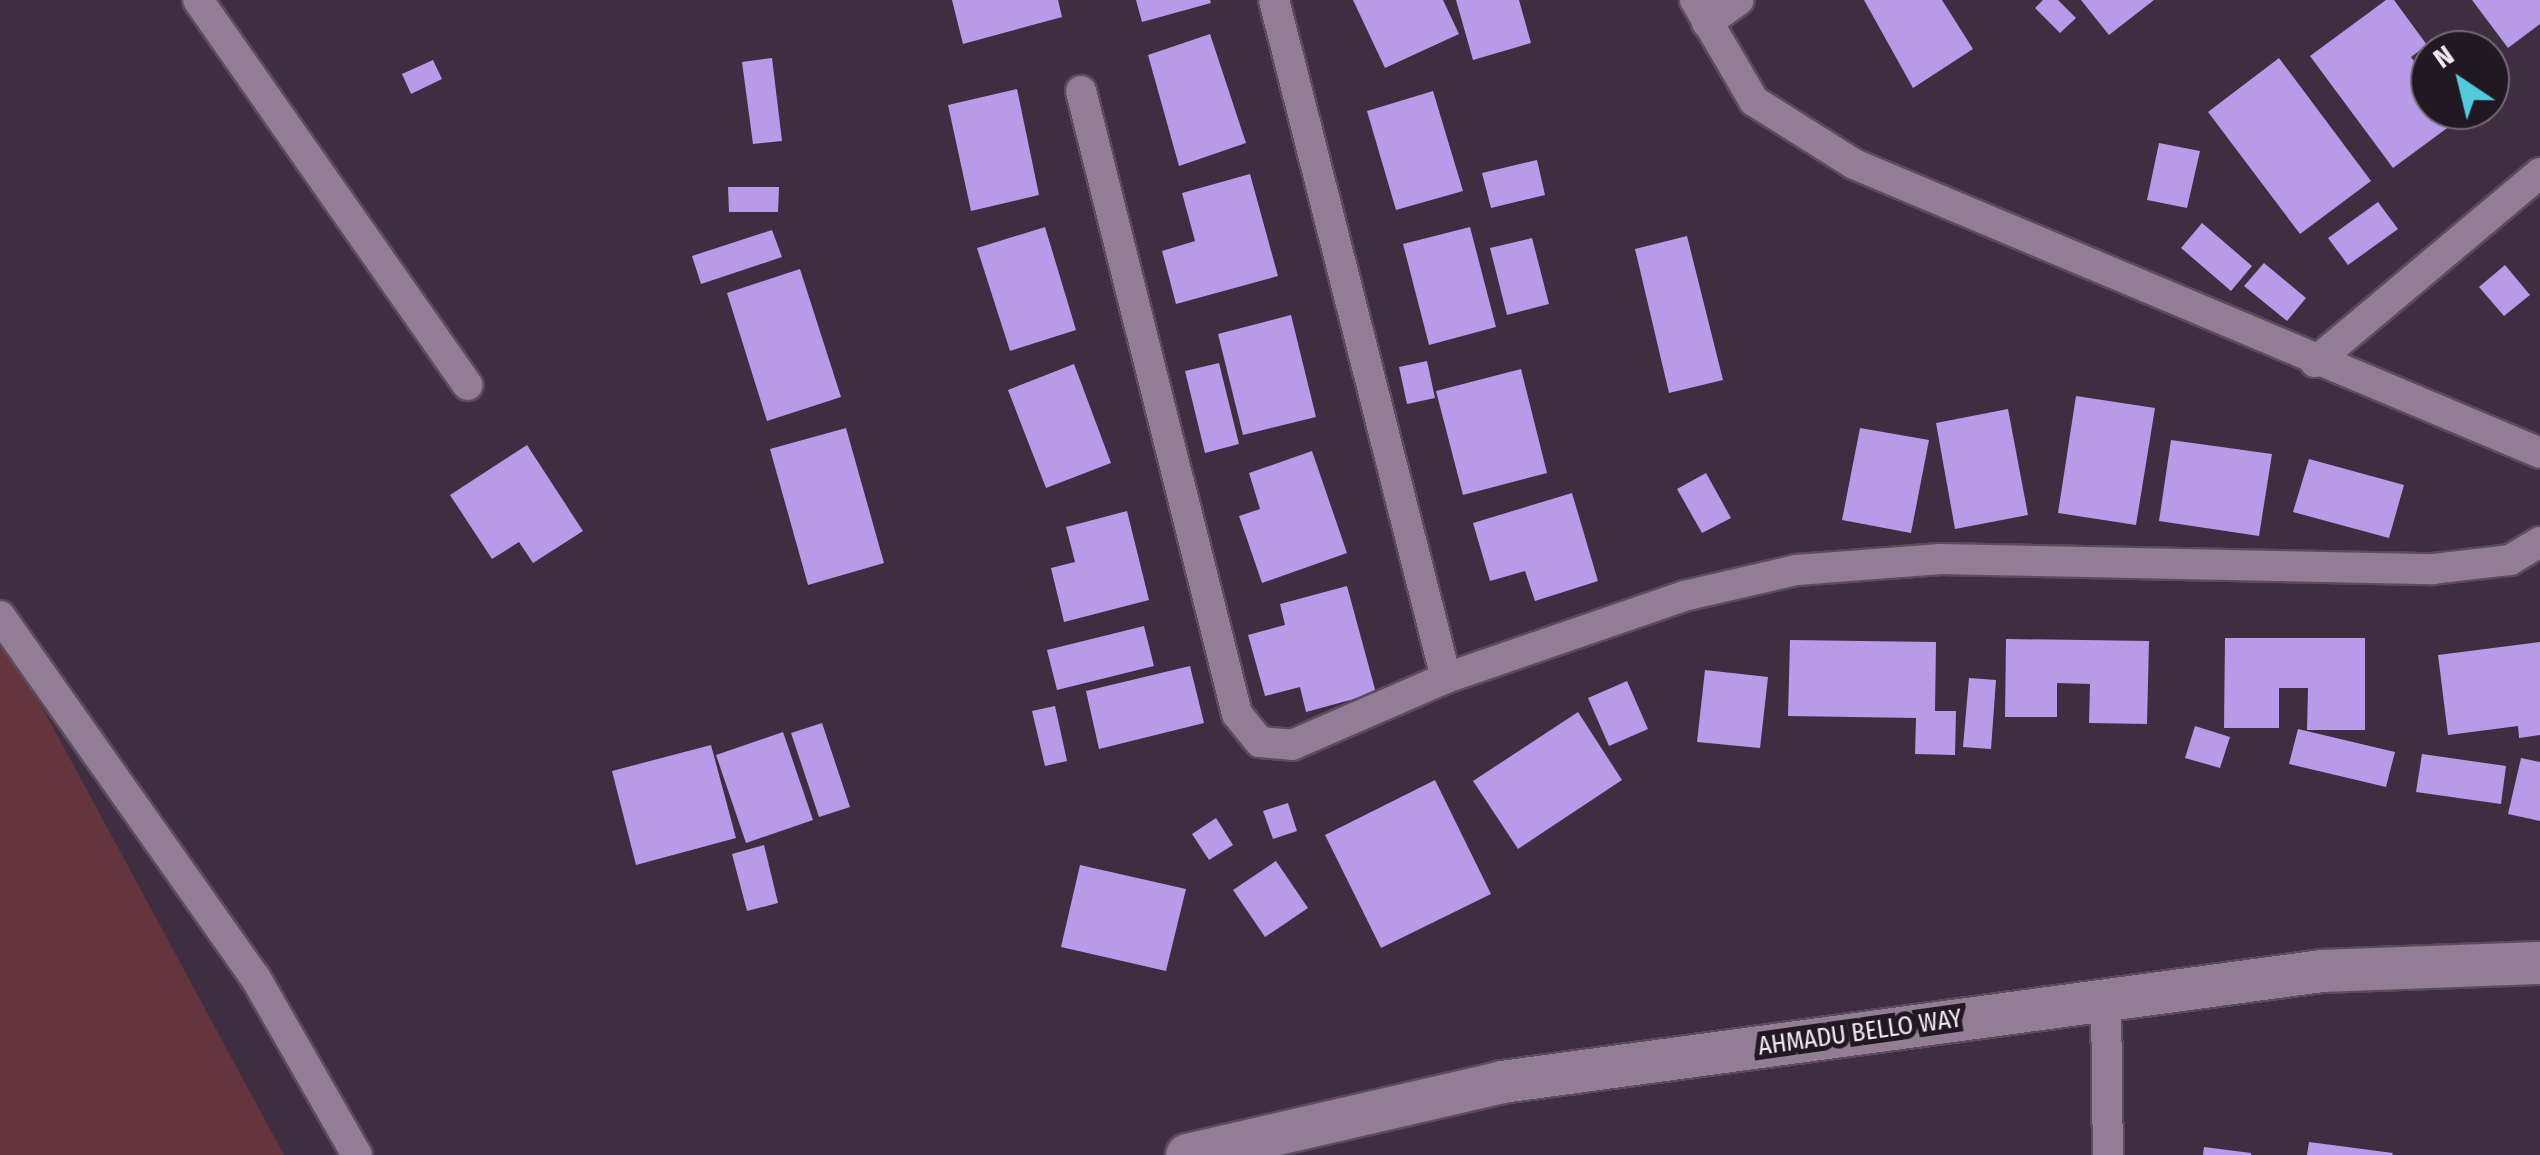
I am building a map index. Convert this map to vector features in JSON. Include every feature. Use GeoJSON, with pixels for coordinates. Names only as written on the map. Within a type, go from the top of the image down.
{"type":"FeatureCollection","features":[{"type":"Feature","properties":{"kind":"street"},"geometry":{"type":"LineString","coordinates":[[198,0],[468,385]]}},
{"type":"Feature","properties":{"kind":"street"},"geometry":{"type":"LineString","coordinates":[[1274,0],[1446,678]]}},
{"type":"Feature","properties":{"kind":"street"},"geometry":{"type":"LineString","coordinates":[[1738,0],[1701,11],[1754,102],[1854,164],[2540,454]]}},
{"type":"Feature","properties":{"kind":"street"},"geometry":{"type":"LineString","coordinates":[[1081,91],[1238,714],[1260,742],[1292,745],[1446,678],[1684,596],[1797,570],[1941,558],[2433,569],[2510,560],[2540,542]]}},
{"type":"Feature","properties":{"kind":"street"},"geometry":{"type":"LineString","coordinates":[[2316,362],[2540,173]]}},
{"type":"Feature","properties":{"kind":"street"},"geometry":{"type":"LineString","coordinates":[[0,616],[255,977],[356,1155]]}},
{"type":"Feature","properties":{"kind":"street","name":"AHMADU BELLO WAY"},"geometry":{"type":"LineString","coordinates":[[1187,1155],[1502,1082],[2322,971],[2540,964]]}},
{"type":"Feature","properties":{"kind":"street"},"geometry":{"type":"LineString","coordinates":[[2106,1000],[2108,1155]]}},
{"type":"Feature","properties":{"kind":"shaded area"},"geometry":{"type":"Polygon","coordinates":[[[0,629],[284,1155],[0,1155],[0,629]]]}},
{"type":"Feature","properties":{"kind":"building"},"geometry":{"type":"Polygon","coordinates":[[[952,0],[1058,0],[1062,17],[963,44],[952,0]]]}},
{"type":"Feature","properties":{"kind":"building"},"geometry":{"type":"Polygon","coordinates":[[[1136,0],[1210,0],[1211,3],[1142,22],[1136,0]]]}},
{"type":"Feature","properties":{"kind":"building"},"geometry":{"type":"Polygon","coordinates":[[[1353,0],[1443,0],[1459,34],[1385,68],[1353,0]]]}},
{"type":"Feature","properties":{"kind":"building"},"geometry":{"type":"Polygon","coordinates":[[[1456,0],[1519,0],[1531,43],[1473,60],[1456,0]]]}},
{"type":"Feature","properties":{"kind":"building"},"geometry":{"type":"Polygon","coordinates":[[[1864,0],[1942,0],[1973,49],[1913,88],[1864,0]]]}},
{"type":"Feature","properties":{"kind":"building"},"geometry":{"type":"Polygon","coordinates":[[[2043,0],[2058,0],[2076,18],[2060,33],[2035,8],[2043,0]]]}},
{"type":"Feature","properties":{"kind":"building"},"geometry":{"type":"Polygon","coordinates":[[[2081,0],[2154,0],[2109,35],[2081,0]]]}},
{"type":"Feature","properties":{"kind":"building"},"geometry":{"type":"Polygon","coordinates":[[[2386,0],[2394,0],[2416,30],[2410,30],[2410,130],[2444,130],[2393,168],[2310,56],[2386,0]]]}},
{"type":"Feature","properties":{"kind":"building"},"geometry":{"type":"Polygon","coordinates":[[[2472,0],[2540,0],[2540,24],[2510,46],[2510,30],[2494,30],[2472,0]]]}},
{"type":"Feature","properties":{"kind":"building"},"geometry":{"type":"Polygon","coordinates":[[[1210,34],[1246,143],[1179,166],[1148,55],[1210,34]]]}},
{"type":"Feature","properties":{"kind":"building"},"geometry":{"type":"Polygon","coordinates":[[[772,58],[782,141],[753,144],[742,62],[772,58]]]}},
{"type":"Feature","properties":{"kind":"building"},"geometry":{"type":"Polygon","coordinates":[[[2279,58],[2371,181],[2300,234],[2208,112],[2279,58]]]}},
{"type":"Feature","properties":{"kind":"building"},"geometry":{"type":"Polygon","coordinates":[[[433,60],[442,79],[411,94],[402,74],[433,60]]]}},
{"type":"Feature","properties":{"kind":"building"},"geometry":{"type":"Polygon","coordinates":[[[1017,89],[1039,195],[971,211],[948,105],[1017,89]]]}},
{"type":"Feature","properties":{"kind":"building"},"geometry":{"type":"Polygon","coordinates":[[[1433,91],[1463,191],[1396,210],[1367,111],[1433,91]]]}},
{"type":"Feature","properties":{"kind":"building"},"geometry":{"type":"Polygon","coordinates":[[[2159,143],[2200,151],[2187,208],[2147,200],[2159,143]]]}},
{"type":"Feature","properties":{"kind":"building"},"geometry":{"type":"Polygon","coordinates":[[[1537,160],[1545,195],[1491,208],[1482,173],[1537,160]]]}},
{"type":"Feature","properties":{"kind":"building"},"geometry":{"type":"Polygon","coordinates":[[[1250,174],[1278,276],[1176,304],[1162,251],[1195,241],[1182,193],[1250,174]]]}},
{"type":"Feature","properties":{"kind":"building"},"geometry":{"type":"Polygon","coordinates":[[[728,187],[779,187],[778,212],[729,212],[728,187]]]}},
{"type":"Feature","properties":{"kind":"building"},"geometry":{"type":"Polygon","coordinates":[[[2378,202],[2398,229],[2348,265],[2328,238],[2378,202]]]}},
{"type":"Feature","properties":{"kind":"building"},"geometry":{"type":"Polygon","coordinates":[[[2202,223],[2252,266],[2231,291],[2181,248],[2202,223]]]}},
{"type":"Feature","properties":{"kind":"building"},"geometry":{"type":"Polygon","coordinates":[[[1045,227],[1076,330],[1010,351],[977,248],[1045,227]]]}},
{"type":"Feature","properties":{"kind":"building"},"geometry":{"type":"Polygon","coordinates":[[[1470,227],[1496,327],[1429,345],[1403,244],[1470,227]]]}},
{"type":"Feature","properties":{"kind":"building"},"geometry":{"type":"Polygon","coordinates":[[[772,230],[782,257],[701,284],[692,256],[772,230]]]}},
{"type":"Feature","properties":{"kind":"building"},"geometry":{"type":"Polygon","coordinates":[[[1687,236],[1723,380],[1669,393],[1635,249],[1687,236]]]}},
{"type":"Feature","properties":{"kind":"building"},"geometry":{"type":"Polygon","coordinates":[[[1532,238],[1549,304],[1507,315],[1490,248],[1532,238]]]}},
{"type":"Feature","properties":{"kind":"building"},"geometry":{"type":"Polygon","coordinates":[[[2264,263],[2306,298],[2287,321],[2244,286],[2264,263]]]}},
{"type":"Feature","properties":{"kind":"building"},"geometry":{"type":"Polygon","coordinates":[[[2505,265],[2530,295],[2504,316],[2479,287],[2505,265]]]}},
{"type":"Feature","properties":{"kind":"building"},"geometry":{"type":"Polygon","coordinates":[[[800,269],[841,397],[767,421],[727,293],[800,269]]]}},
{"type":"Feature","properties":{"kind":"building"},"geometry":{"type":"Polygon","coordinates":[[[1291,315],[1316,417],[1243,435],[1218,334],[1291,315]]]}},
{"type":"Feature","properties":{"kind":"building"},"geometry":{"type":"Polygon","coordinates":[[[1427,361],[1435,398],[1407,404],[1399,367],[1427,361]]]}},
{"type":"Feature","properties":{"kind":"building"},"geometry":{"type":"Polygon","coordinates":[[[1219,363],[1239,444],[1205,453],[1185,371],[1219,363]]]}},
{"type":"Feature","properties":{"kind":"building"},"geometry":{"type":"Polygon","coordinates":[[[1074,364],[1111,463],[1046,488],[1008,390],[1074,364]]]}},
{"type":"Feature","properties":{"kind":"building"},"geometry":{"type":"Polygon","coordinates":[[[1521,369],[1547,473],[1463,495],[1436,391],[1521,369]]]}},
{"type":"Feature","properties":{"kind":"building"},"geometry":{"type":"Polygon","coordinates":[[[2076,396],[2155,408],[2136,525],[2058,513],[2076,396]]]}},
{"type":"Feature","properties":{"kind":"building"},"geometry":{"type":"Polygon","coordinates":[[[2008,409],[2028,515],[1955,529],[1936,423],[2008,409]]]}},
{"type":"Feature","properties":{"kind":"building"},"geometry":{"type":"Polygon","coordinates":[[[846,428],[884,563],[808,585],[770,449],[846,428]]]}},
{"type":"Feature","properties":{"kind":"building"},"geometry":{"type":"Polygon","coordinates":[[[1860,428],[1929,440],[1911,533],[1842,520],[1860,428]]]}},
{"type":"Feature","properties":{"kind":"building"},"geometry":{"type":"Polygon","coordinates":[[[2171,440],[2272,454],[2259,536],[2159,521],[2171,440]]]}},
{"type":"Feature","properties":{"kind":"building"},"geometry":{"type":"Polygon","coordinates":[[[527,445],[583,531],[533,563],[519,542],[492,559],[450,495],[527,445]]]}},
{"type":"Feature","properties":{"kind":"building"},"geometry":{"type":"Polygon","coordinates":[[[1312,451],[1347,553],[1262,583],[1239,516],[1260,509],[1249,473],[1312,451]]]}},
{"type":"Feature","properties":{"kind":"building"},"geometry":{"type":"Polygon","coordinates":[[[2309,459],[2404,485],[2389,538],[2293,512],[2309,459]]]}},
{"type":"Feature","properties":{"kind":"building"},"geometry":{"type":"Polygon","coordinates":[[[1706,473],[1731,518],[1702,533],[1677,489],[1706,473]]]}},
{"type":"Feature","properties":{"kind":"building"},"geometry":{"type":"Polygon","coordinates":[[[1572,493],[1598,581],[1535,601],[1525,571],[1490,581],[1473,523],[1572,493]]]}},
{"type":"Feature","properties":{"kind":"building"},"geometry":{"type":"Polygon","coordinates":[[[1127,511],[1149,600],[1064,622],[1051,568],[1075,562],[1066,527],[1127,511]]]}},
{"type":"Feature","properties":{"kind":"building"},"geometry":{"type":"Polygon","coordinates":[[[1347,586],[1376,693],[1306,712],[1300,687],[1265,696],[1248,635],[1285,625],[1280,604],[1347,586]]]}},
{"type":"Feature","properties":{"kind":"building"},"geometry":{"type":"Polygon","coordinates":[[[1144,626],[1154,666],[1057,690],[1047,650],[1144,626]]]}},
{"type":"Feature","properties":{"kind":"building"},"geometry":{"type":"Polygon","coordinates":[[[2225,638],[2365,638],[2365,730],[2307,730],[2308,688],[2279,688],[2279,728],[2224,728],[2225,638]]]}},
{"type":"Feature","properties":{"kind":"building"},"geometry":{"type":"Polygon","coordinates":[[[2006,639],[2149,641],[2147,724],[2089,723],[2090,684],[2057,683],[2057,717],[2005,717],[2006,639]]]}},
{"type":"Feature","properties":{"kind":"building"},"geometry":{"type":"Polygon","coordinates":[[[1790,640],[1936,642],[1935,711],[1956,711],[1955,755],[1915,754],[1916,718],[1788,716],[1790,640]]]}},
{"type":"Feature","properties":{"kind":"building"},"geometry":{"type":"Polygon","coordinates":[[[2540,642],[2540,735],[2519,738],[2518,726],[2448,735],[2438,655],[2540,642]]]}},
{"type":"Feature","properties":{"kind":"building"},"geometry":{"type":"Polygon","coordinates":[[[1190,666],[1204,723],[1099,749],[1086,691],[1190,666]]]}},
{"type":"Feature","properties":{"kind":"building"},"geometry":{"type":"Polygon","coordinates":[[[1705,670],[1768,677],[1760,748],[1697,742],[1705,670]]]}},
{"type":"Feature","properties":{"kind":"building"},"geometry":{"type":"Polygon","coordinates":[[[1969,678],[1996,680],[1991,749],[1963,747],[1969,678]]]}},
{"type":"Feature","properties":{"kind":"building"},"geometry":{"type":"Polygon","coordinates":[[[1627,681],[1648,729],[1609,746],[1588,698],[1627,681]]]}},
{"type":"Feature","properties":{"kind":"building"},"geometry":{"type":"Polygon","coordinates":[[[1055,706],[1067,761],[1045,766],[1032,711],[1055,706]]]}},
{"type":"Feature","properties":{"kind":"building"},"geometry":{"type":"Polygon","coordinates":[[[1578,712],[1622,780],[1518,849],[1473,781],[1578,712]]]}},
{"type":"Feature","properties":{"kind":"building"},"geometry":{"type":"Polygon","coordinates":[[[822,723],[850,807],[819,817],[791,733],[822,723]]]}},
{"type":"Feature","properties":{"kind":"building"},"geometry":{"type":"Polygon","coordinates":[[[2195,726],[2230,737],[2220,768],[2185,758],[2195,726]]]}},
{"type":"Feature","properties":{"kind":"building"},"geometry":{"type":"Polygon","coordinates":[[[2298,729],[2395,752],[2386,787],[2289,764],[2298,729]]]}},
{"type":"Feature","properties":{"kind":"building"},"geometry":{"type":"Polygon","coordinates":[[[783,732],[813,820],[746,843],[716,755],[783,732]]]}},
{"type":"Feature","properties":{"kind":"building"},"geometry":{"type":"Polygon","coordinates":[[[711,745],[736,838],[636,865],[612,771],[711,745]]]}},
{"type":"Feature","properties":{"kind":"building"},"geometry":{"type":"Polygon","coordinates":[[[2422,754],[2506,766],[2501,804],[2416,792],[2422,754]]]}},
{"type":"Feature","properties":{"kind":"building"},"geometry":{"type":"Polygon","coordinates":[[[2521,758],[2540,762],[2540,821],[2508,814],[2521,758]]]}},
{"type":"Feature","properties":{"kind":"building"},"geometry":{"type":"Polygon","coordinates":[[[1435,780],[1491,894],[1381,948],[1325,835],[1435,780]]]}},
{"type":"Feature","properties":{"kind":"building"},"geometry":{"type":"Polygon","coordinates":[[[1288,803],[1297,831],[1273,839],[1263,811],[1288,803]]]}},
{"type":"Feature","properties":{"kind":"building"},"geometry":{"type":"Polygon","coordinates":[[[1216,818],[1233,845],[1209,860],[1192,834],[1216,818]]]}},
{"type":"Feature","properties":{"kind":"building"},"geometry":{"type":"Polygon","coordinates":[[[764,845],[778,903],[747,911],[732,854],[764,845]]]}},
{"type":"Feature","properties":{"kind":"building"},"geometry":{"type":"Polygon","coordinates":[[[1276,861],[1308,908],[1265,937],[1233,890],[1276,861]]]}},
{"type":"Feature","properties":{"kind":"building"},"geometry":{"type":"Polygon","coordinates":[[[1080,865],[1186,889],[1166,971],[1061,947],[1080,865]]]}},
{"type":"Feature","properties":{"kind":"building"},"geometry":{"type":"Polygon","coordinates":[[[2309,1142],[2393,1153],[2307,1155],[2309,1142]]]}},
{"type":"Feature","properties":{"kind":"building"},"geometry":{"type":"Polygon","coordinates":[[[2204,1147],[2251,1153],[2251,1155],[2203,1155],[2204,1147]]]}}]}
